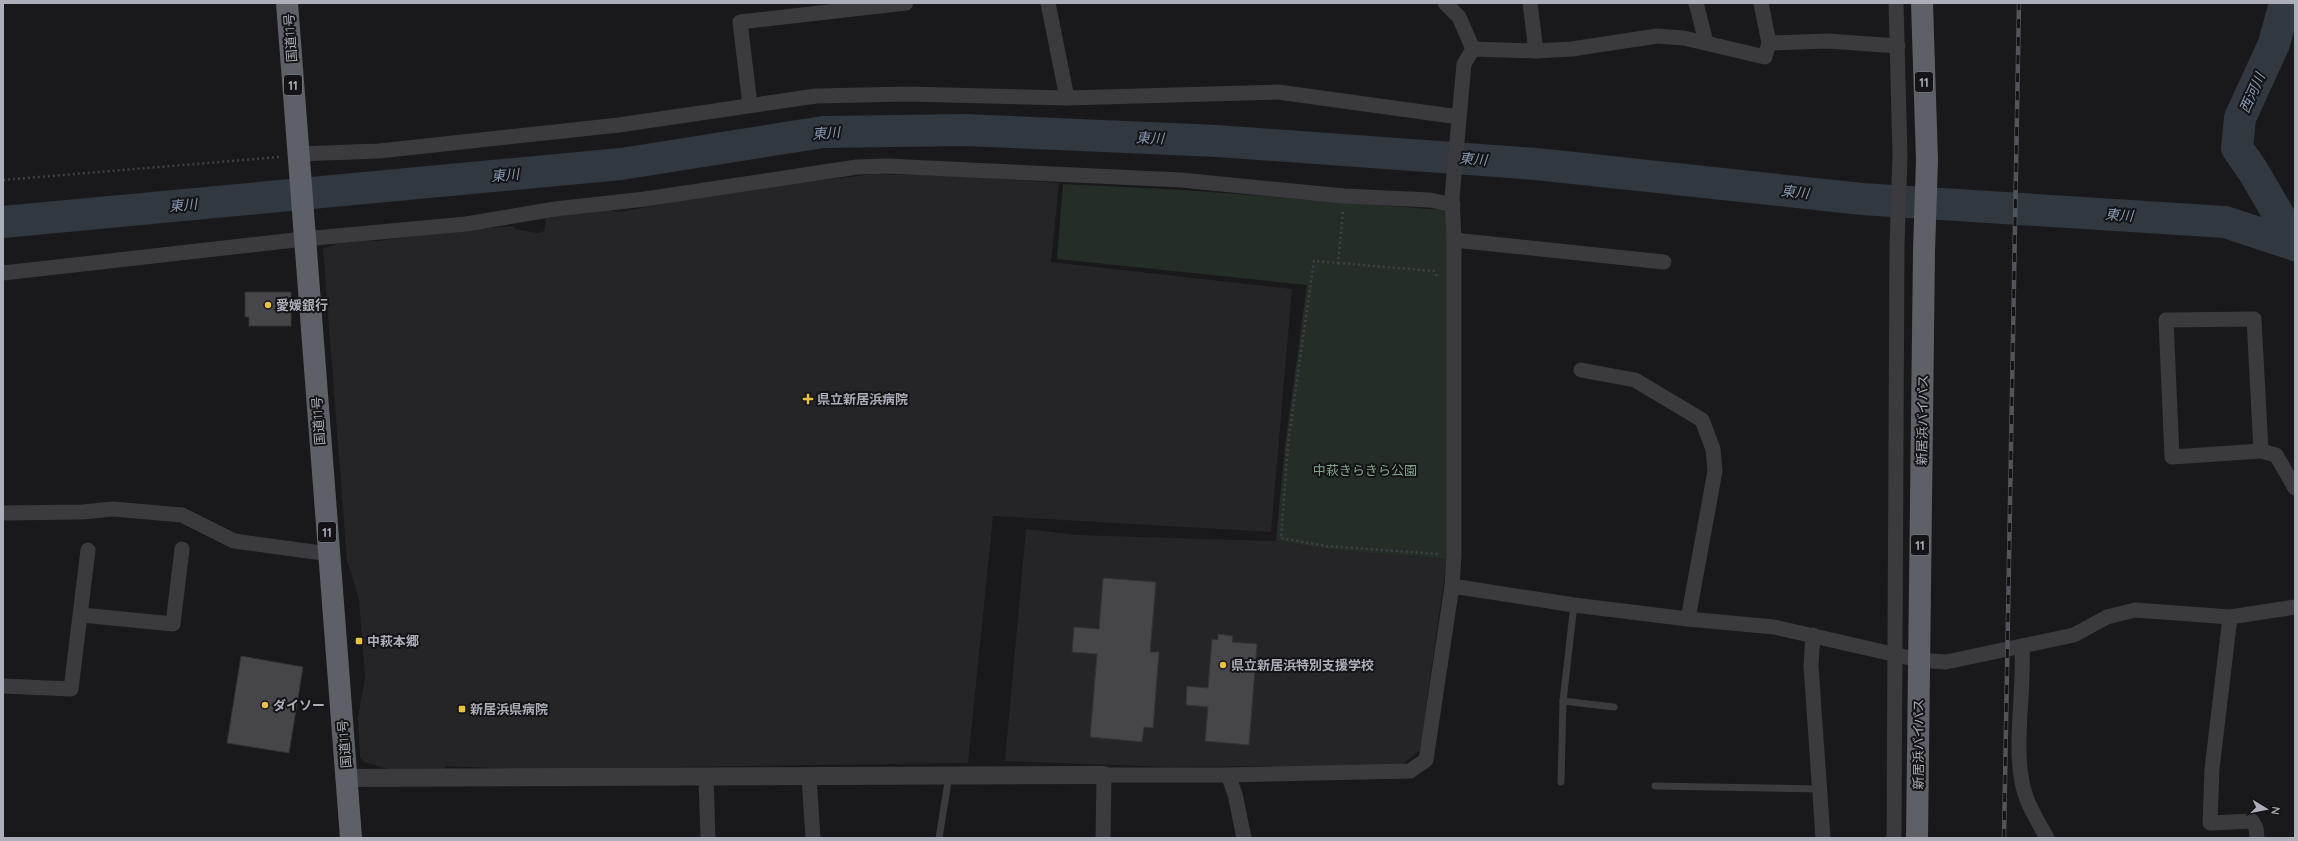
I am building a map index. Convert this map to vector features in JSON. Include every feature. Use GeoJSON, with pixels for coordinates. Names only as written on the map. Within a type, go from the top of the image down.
{"type":"FeatureCollection","features":[{"type":"Feature","properties":{"kind":"highway","name":"国道11号"},"geometry":{"type":"LineString","coordinates":[[287,3],[328,554],[351,838]]}},
{"type":"Feature","properties":{"kind":"highway","name":"新居浜バイパス"},"geometry":{"type":"LineString","coordinates":[[1917,838],[1924,251],[1927,160],[1922,3]]}},
{"type":"Feature","properties":{"kind":"street"},"geometry":{"type":"LineString","coordinates":[[750,106],[740,22],[906,3]]}},
{"type":"Feature","properties":{"kind":"street"},"geometry":{"type":"LineString","coordinates":[[1048,3],[1067,98]]}},
{"type":"Feature","properties":{"kind":"street"},"geometry":{"type":"LineString","coordinates":[[1445,3],[1459,17],[1473,49]]}},
{"type":"Feature","properties":{"kind":"street"},"geometry":{"type":"LineString","coordinates":[[1530,3],[1536,51]]}},
{"type":"Feature","properties":{"kind":"street"},"geometry":{"type":"LineString","coordinates":[[1696,3],[1706,42]]}},
{"type":"Feature","properties":{"kind":"street"},"geometry":{"type":"LineString","coordinates":[[1473,49],[1536,51],[1592,47],[1657,36],[1684,38],[1706,42],[1765,57],[1768,43],[1761,3]]}},
{"type":"Feature","properties":{"kind":"street"},"geometry":{"type":"LineString","coordinates":[[1894,838],[1897,245],[1900,156],[1896,3]]}},
{"type":"Feature","properties":{"kind":"street"},"geometry":{"type":"LineString","coordinates":[[1768,43],[1828,41],[1898,46]]}},
{"type":"Feature","properties":{"kind":"street"},"geometry":{"type":"LineString","coordinates":[[346,778],[706,778],[1104,775],[1228,776],[1410,771],[1426,760],[1452,586],[1454,555],[1453,201],[1458,123],[1464,64],[1473,49]]}},
{"type":"Feature","properties":{"kind":"street"},"geometry":{"type":"LineString","coordinates":[[299,160],[620,125],[816,96],[907,94],[1067,98],[1278,92],[1458,123]]}},
{"type":"Feature","properties":{"kind":"street"},"geometry":{"type":"LineString","coordinates":[[3,273],[304,232],[466,224],[555,209],[645,199],[856,167],[887,166],[1181,180],[1344,196],[1453,201]]}},
{"type":"Feature","properties":{"kind":"street"},"geometry":{"type":"LineString","coordinates":[[1454,240],[1664,262]]}},
{"type":"Feature","properties":{"kind":"street"},"geometry":{"type":"LineString","coordinates":[[2261,451],[2254,319],[2166,320],[2172,457],[2261,451],[2276,455],[2295,488]]}},
{"type":"Feature","properties":{"kind":"street"},"geometry":{"type":"LineString","coordinates":[[1581,370],[1635,380],[1702,420],[1713,449],[1715,471],[1688,619]]}},
{"type":"Feature","properties":{"kind":"street"},"geometry":{"type":"LineString","coordinates":[[3,514],[82,512],[113,509],[182,515],[234,541],[328,554]]}},
{"type":"Feature","properties":{"kind":"street"},"geometry":{"type":"LineString","coordinates":[[82,615],[173,624],[182,549]]}},
{"type":"Feature","properties":{"kind":"street"},"geometry":{"type":"LineString","coordinates":[[3,686],[71,689],[82,615],[88,550]]}},
{"type":"Feature","properties":{"kind":"street"},"geometry":{"type":"LineString","coordinates":[[1452,586],[1574,605],[1688,619],[1774,627],[1918,660],[1946,662],[2074,635],[2107,617],[2135,610],[2230,617],[2295,607]]}},
{"type":"Feature","properties":{"kind":"street"},"geometry":{"type":"LineString","coordinates":[[2230,617],[2212,769],[2210,823],[2252,821],[2256,828],[2257,838]]}},
{"type":"Feature","properties":{"kind":"street"},"geometry":{"type":"LineString","coordinates":[[1812,636],[1811,666],[1823,838]]}},
{"type":"Feature","properties":{"kind":"street"},"geometry":{"type":"LineString","coordinates":[[2022,646],[2024,670],[2020,725],[2020,775],[2026,798],[2047,838]]}},
{"type":"Feature","properties":{"kind":"street"},"geometry":{"type":"LineString","coordinates":[[1103,838],[1104,775]]}},
{"type":"Feature","properties":{"kind":"street"},"geometry":{"type":"LineString","coordinates":[[1228,776],[1235,794],[1244,838]]}},
{"type":"Feature","properties":{"kind":"street"},"geometry":{"type":"LineString","coordinates":[[809,777],[812,838]]}},
{"type":"Feature","properties":{"kind":"street"},"geometry":{"type":"LineString","coordinates":[[706,778],[708,838]]}},
{"type":"Feature","properties":{"kind":"lane"},"geometry":{"type":"LineString","coordinates":[[1561,782],[1563,701],[1574,605]]}},
{"type":"Feature","properties":{"kind":"lane"},"geometry":{"type":"LineString","coordinates":[[1563,701],[1614,708]]}},
{"type":"Feature","properties":{"kind":"lane"},"geometry":{"type":"LineString","coordinates":[[939,838],[949,776]]}},
{"type":"Feature","properties":{"kind":"lane"},"geometry":{"type":"LineString","coordinates":[[1655,786],[1820,789]]}},
{"type":"Feature","properties":{"kind":"path"},"geometry":{"type":"LineString","coordinates":[[3,180],[122,169],[260,160],[299,160]]}},
{"type":"Feature","properties":{"kind":"path"},"geometry":{"type":"LineString","coordinates":[[1338,263],[1344,196]]}},
{"type":"Feature","properties":{"kind":"path"},"geometry":{"type":"LineString","coordinates":[[1441,281],[1434,271],[1314,261],[1288,444],[1281,538],[1326,546],[1441,554],[1441,548]]}},
{"type":"Feature","properties":{"kind":"shaded area","name":"県立新居浜病院"},"geometry":{"type":"Polygon","coordinates":[[[874,174],[959,176],[1059,183],[1051,262],[1292,289],[1271,532],[993,516],[968,763],[513,769],[446,766],[443,769],[388,769],[364,762],[360,757],[358,718],[365,677],[359,599],[347,561],[323,249],[336,244],[513,226],[515,229],[537,233],[544,231],[546,218],[603,209],[619,212],[747,189],[874,174]]]}},
{"type":"Feature","properties":{"kind":"shaded area","name":"県立新居浜特別支援学校"},"geometry":{"type":"Polygon","coordinates":[[[1026,529],[1077,535],[1276,541],[1333,550],[1447,559],[1420,750],[1402,765],[1169,767],[1005,761],[1026,529]]]}},
{"type":"Feature","properties":{"kind":"green space","name":"中萩きらきら公園"},"geometry":{"type":"Polygon","coordinates":[[[1063,184],[1183,190],[1443,210],[1448,215],[1447,559],[1333,550],[1276,541],[1285,446],[1307,285],[1057,259],[1063,184]]]}},
{"type":"Feature","properties":{"kind":"building","name":"愛媛銀行"},"geometry":{"type":"Polygon","coordinates":[[[245,292],[291,292],[291,326],[249,326],[249,317],[245,317],[245,292]]]}},
{"type":"Feature","properties":{"kind":"building"},"geometry":{"type":"Polygon","coordinates":[[[1103,578],[1156,582],[1150,652],[1159,652],[1153,728],[1144,727],[1142,742],[1090,737],[1097,654],[1072,652],[1074,627],[1099,629],[1103,578]]]}},
{"type":"Feature","properties":{"kind":"building"},"geometry":{"type":"Polygon","coordinates":[[[1218,634],[1233,636],[1232,642],[1257,644],[1249,745],[1205,741],[1208,707],[1186,705],[1187,686],[1208,688],[1212,639],[1218,640],[1218,634]]]}},
{"type":"Feature","properties":{"kind":"building","name":"ダイソー"},"geometry":{"type":"Polygon","coordinates":[[[241,656],[303,667],[289,753],[227,743],[241,656]]]}},
{"type":"Feature","properties":{"kind":"waterway","name":"西河川"},"geometry":{"type":"LineString","coordinates":[[2285,3],[2274,44],[2240,118],[2237,148],[2253,171],[2295,243]]}},
{"type":"Feature","properties":{"kind":"waterway","name":"東川"},"geometry":{"type":"LineString","coordinates":[[3,222],[621,164],[823,132],[965,130],[1217,141],[1536,164],[1862,199],[2225,222],[2295,245]]}},
{"type":"Feature","properties":{"kind":"railway"},"geometry":{"type":"LineString","coordinates":[[2004,838],[2019,3]]}},
{"type":"Feature","properties":{"kind":"place","name":"愛媛銀行"},"geometry":{"type":"Point","coordinates":[268,305]}},
{"type":"Feature","properties":{"kind":"place","name":"県立新居浜病院"},"geometry":{"type":"Point","coordinates":[808,399]}},
{"type":"Feature","properties":{"kind":"place","name":"中萩本郷"},"geometry":{"type":"Point","coordinates":[359,641]}},
{"type":"Feature","properties":{"kind":"place","name":"県立新居浜特別支援学校"},"geometry":{"type":"Point","coordinates":[1223,665]}},
{"type":"Feature","properties":{"kind":"place","name":"ダイソー"},"geometry":{"type":"Point","coordinates":[265,705]}},
{"type":"Feature","properties":{"kind":"place","name":"新居浜県病院"},"geometry":{"type":"Point","coordinates":[462,709]}}]}
